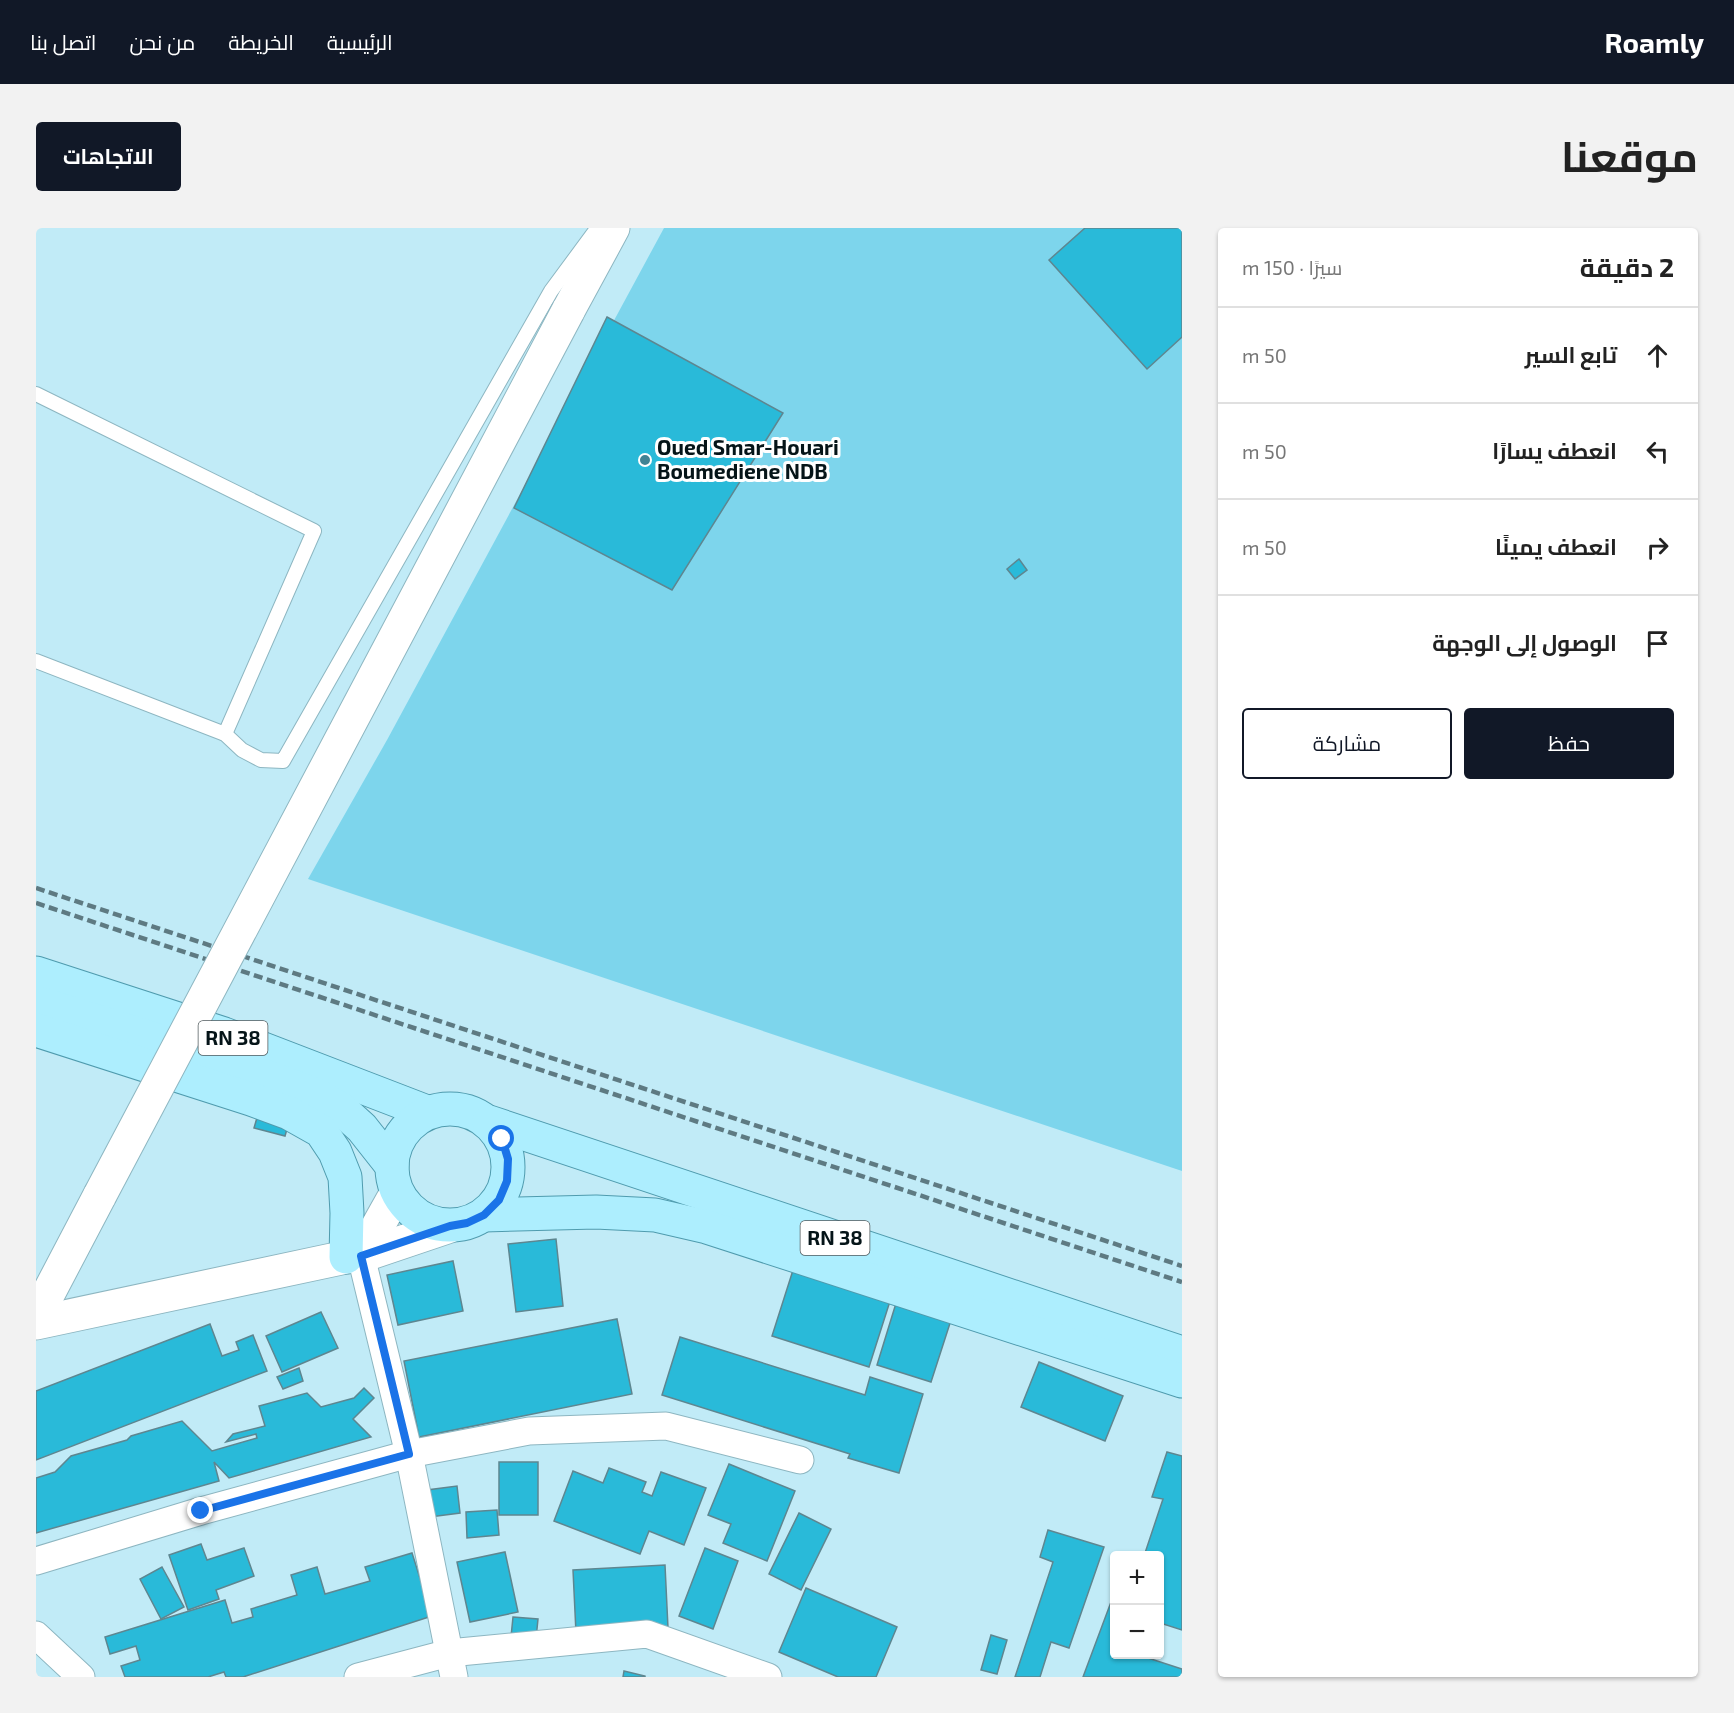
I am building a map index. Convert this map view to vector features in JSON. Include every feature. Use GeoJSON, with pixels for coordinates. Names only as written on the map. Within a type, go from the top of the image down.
{"type":"FeatureCollection","features":[{"type":"Feature","properties":{"kind":"main road"},"geometry":{"type":"LineString","coordinates":[[36,1317],[613,228]]}},
{"type":"Feature","properties":{"kind":"main road","name":"RN 38"},"geometry":{"type":"LineString","coordinates":[[36,973],[224,1034],[427,1112],[443,1108],[459,1108],[475,1113],[489,1122],[1177,1365]]}},
{"type":"Feature","properties":{"kind":"main road","name":"RN 38"},"geometry":{"type":"LineString","coordinates":[[36,1002],[215,1058],[315,1094],[341,1109],[362,1128],[394,1179],[410,1210],[428,1222],[450,1226],[467,1223],[484,1215],[608,1212],[655,1215],[707,1227],[1177,1365]]}},
{"type":"Feature","properties":{"kind":"main road"},"geometry":{"type":"LineString","coordinates":[[36,1030],[251,1099],[289,1113],[321,1131],[335,1152],[345,1177],[353,1257]]}},
{"type":"Feature","properties":{"kind":"main road"},"geometry":{"type":"LineString","coordinates":[[353,1257],[394,1179],[392,1153],[400,1135],[427,1112]]}},
{"type":"Feature","properties":{"kind":"main road"},"geometry":{"type":"LineString","coordinates":[[484,1215],[499,1200],[507,1181],[508,1159],[502,1139],[489,1122]]}},
{"type":"Feature","properties":{"kind":"main road"},"geometry":{"type":"LineString","coordinates":[[36,1323],[353,1257],[450,1226]]}},
{"type":"Feature","properties":{"kind":"street"},"geometry":{"type":"LineString","coordinates":[[353,1257],[409,1454],[452,1665]]}},
{"type":"Feature","properties":{"kind":"street"},"geometry":{"type":"LineString","coordinates":[[36,1561],[201,1511],[409,1454],[529,1431],[666,1426],[800,1460]]}},
{"type":"Feature","properties":{"kind":"street"},"geometry":{"type":"LineString","coordinates":[[358,1677],[452,1665],[647,1634],[768,1677]]}},
{"type":"Feature","properties":{"kind":"street"},"geometry":{"type":"LineString","coordinates":[[36,1635],[81,1677]]}},
{"type":"Feature","properties":{"kind":"lane"},"geometry":{"type":"LineString","coordinates":[[36,661],[225,734],[242,750],[261,760],[283,761],[551,291],[597,228]]}},
{"type":"Feature","properties":{"kind":"lane"},"geometry":{"type":"LineString","coordinates":[[36,394],[314,531],[225,734]]}},
{"type":"Feature","properties":{"kind":"shaded area"},"geometry":{"type":"Polygon","coordinates":[[[664,228],[1182,228],[1182,1171],[308,879],[387,740],[664,228]]]}},
{"type":"Feature","properties":{"kind":"building"},"geometry":{"type":"Polygon","coordinates":[[[1085,228],[1182,228],[1182,337],[1147,369],[1049,260],[1085,228]]]}},
{"type":"Feature","properties":{"kind":"building","name":"Oued Smar-Houari Boumediene NDB"},"geometry":{"type":"Polygon","coordinates":[[[607,317],[783,413],[672,590],[514,508],[607,317]]]}},
{"type":"Feature","properties":{"kind":"building"},"geometry":{"type":"Polygon","coordinates":[[[1019,559],[1027,570],[1015,579],[1007,569],[1019,559]]]}},
{"type":"Feature","properties":{"kind":"building"},"geometry":{"type":"Polygon","coordinates":[[[259,1111],[290,1118],[285,1136],[254,1128],[259,1111]]]}},
{"type":"Feature","properties":{"kind":"building"},"geometry":{"type":"Polygon","coordinates":[[[556,1239],[563,1306],[516,1312],[508,1244],[556,1239]]]}},
{"type":"Feature","properties":{"kind":"building"},"geometry":{"type":"Polygon","coordinates":[[[453,1261],[463,1311],[398,1325],[387,1275],[453,1261]]]}},
{"type":"Feature","properties":{"kind":"building"},"geometry":{"type":"Polygon","coordinates":[[[794,1267],[891,1298],[869,1367],[772,1336],[794,1267]]]}},
{"type":"Feature","properties":{"kind":"building"},"geometry":{"type":"Polygon","coordinates":[[[897,1300],[952,1317],[931,1382],[877,1365],[897,1300]]]}},
{"type":"Feature","properties":{"kind":"building"},"geometry":{"type":"Polygon","coordinates":[[[321,1312],[338,1348],[282,1372],[266,1336],[321,1312]]]}},
{"type":"Feature","properties":{"kind":"building"},"geometry":{"type":"Polygon","coordinates":[[[617,1319],[632,1394],[419,1437],[404,1361],[617,1319]]]}},
{"type":"Feature","properties":{"kind":"building"},"geometry":{"type":"Polygon","coordinates":[[[210,1324],[222,1356],[239,1350],[236,1342],[253,1335],[267,1371],[36,1460],[36,1391],[210,1324]]]}},
{"type":"Feature","properties":{"kind":"building"},"geometry":{"type":"Polygon","coordinates":[[[680,1337],[865,1395],[870,1377],[923,1394],[899,1473],[848,1458],[850,1454],[662,1395],[680,1337]]]}},
{"type":"Feature","properties":{"kind":"building"},"geometry":{"type":"Polygon","coordinates":[[[1039,1362],[1123,1396],[1105,1441],[1021,1407],[1039,1362]]]}},
{"type":"Feature","properties":{"kind":"building"},"geometry":{"type":"Polygon","coordinates":[[[299,1368],[303,1381],[283,1389],[277,1377],[299,1368]]]}},
{"type":"Feature","properties":{"kind":"building"},"geometry":{"type":"Polygon","coordinates":[[[364,1388],[374,1398],[353,1419],[371,1437],[229,1478],[214,1462],[219,1481],[36,1533],[36,1478],[55,1472],[71,1456],[182,1421],[212,1451],[257,1438],[256,1434],[226,1442],[233,1434],[265,1426],[259,1406],[307,1393],[321,1407],[354,1398],[364,1388]]]}},
{"type":"Feature","properties":{"kind":"building"},"geometry":{"type":"Polygon","coordinates":[[[1167,1452],[1182,1456],[1182,1630],[1164,1624],[1164,1551],[1146,1551],[1163,1499],[1152,1497],[1167,1452]]]}},
{"type":"Feature","properties":{"kind":"building"},"geometry":{"type":"Polygon","coordinates":[[[499,1462],[538,1462],[538,1515],[499,1515],[499,1462]]]}},
{"type":"Feature","properties":{"kind":"building"},"geometry":{"type":"Polygon","coordinates":[[[729,1464],[795,1491],[767,1561],[723,1543],[731,1524],[708,1515],[729,1464]]]}},
{"type":"Feature","properties":{"kind":"building"},"geometry":{"type":"Polygon","coordinates":[[[609,1468],[646,1482],[642,1492],[652,1496],[661,1472],[706,1488],[684,1545],[649,1531],[640,1554],[554,1521],[573,1471],[603,1483],[609,1468]]]}},
{"type":"Feature","properties":{"kind":"building"},"geometry":{"type":"Polygon","coordinates":[[[457,1486],[460,1513],[430,1517],[427,1490],[457,1486]]]}},
{"type":"Feature","properties":{"kind":"building"},"geometry":{"type":"Polygon","coordinates":[[[497,1510],[499,1535],[467,1538],[466,1512],[497,1510]]]}},
{"type":"Feature","properties":{"kind":"building"},"geometry":{"type":"Polygon","coordinates":[[[799,1513],[831,1529],[801,1590],[769,1574],[799,1513]]]}},
{"type":"Feature","properties":{"kind":"building"},"geometry":{"type":"Polygon","coordinates":[[[1048,1530],[1104,1547],[1069,1648],[1051,1642],[1040,1677],[1015,1677],[1053,1562],[1040,1557],[1048,1530]]]}},
{"type":"Feature","properties":{"kind":"building"},"geometry":{"type":"Polygon","coordinates":[[[201,1544],[207,1560],[244,1548],[254,1576],[216,1590],[219,1599],[188,1610],[169,1555],[201,1544]]]}},
{"type":"Feature","properties":{"kind":"building"},"geometry":{"type":"Polygon","coordinates":[[[705,1548],[738,1561],[713,1629],[679,1616],[705,1548]]]}},
{"type":"Feature","properties":{"kind":"building"},"geometry":{"type":"Polygon","coordinates":[[[505,1552],[518,1612],[470,1622],[457,1562],[505,1552]]]}},
{"type":"Feature","properties":{"kind":"building"},"geometry":{"type":"Polygon","coordinates":[[[412,1553],[432,1616],[243,1677],[226,1677],[224,1672],[208,1677],[125,1677],[121,1666],[140,1660],[136,1646],[110,1654],[105,1637],[225,1600],[232,1623],[253,1617],[251,1609],[297,1595],[291,1575],[317,1567],[325,1594],[370,1581],[365,1567],[412,1553]]]}},
{"type":"Feature","properties":{"kind":"building"},"geometry":{"type":"Polygon","coordinates":[[[665,1565],[668,1628],[576,1633],[573,1570],[665,1565]]]}},
{"type":"Feature","properties":{"kind":"building"},"geometry":{"type":"Polygon","coordinates":[[[162,1567],[184,1607],[161,1619],[140,1579],[162,1567]]]}},
{"type":"Feature","properties":{"kind":"building"},"geometry":{"type":"Polygon","coordinates":[[[806,1588],[897,1627],[876,1677],[838,1677],[779,1652],[806,1588]]]}},
{"type":"Feature","properties":{"kind":"building"},"geometry":{"type":"Polygon","coordinates":[[[1110,1605],[1110,1659],[1151,1659],[1182,1669],[1182,1677],[1083,1677],[1110,1605]]]}},
{"type":"Feature","properties":{"kind":"building"},"geometry":{"type":"Polygon","coordinates":[[[513,1617],[538,1619],[536,1639],[511,1637],[513,1617]]]}},
{"type":"Feature","properties":{"kind":"building"},"geometry":{"type":"Polygon","coordinates":[[[991,1635],[1007,1640],[997,1674],[981,1670],[991,1635]]]}},
{"type":"Feature","properties":{"kind":"building"},"geometry":{"type":"Polygon","coordinates":[[[624,1671],[645,1676],[645,1677],[623,1677],[624,1671]]]}},
{"type":"Feature","properties":{"kind":"railway"},"geometry":{"type":"LineString","coordinates":[[36,888],[1182,1266]]}},
{"type":"Feature","properties":{"kind":"railway"},"geometry":{"type":"LineString","coordinates":[[36,903],[1182,1282]]}},
{"type":"Feature","properties":{"kind":"place","name":"Oued Smar-Houari Boumediene NDB"},"geometry":{"type":"Point","coordinates":[645,460]}},
{"type":"Feature","properties":{"kind":"route"},"geometry":{"type":"LineString","coordinates":[[201,1511],[409,1454],[361,1256],[450,1226],[467,1223],[484,1215],[499,1200],[507,1181],[508,1159],[502,1139]]}}]}
